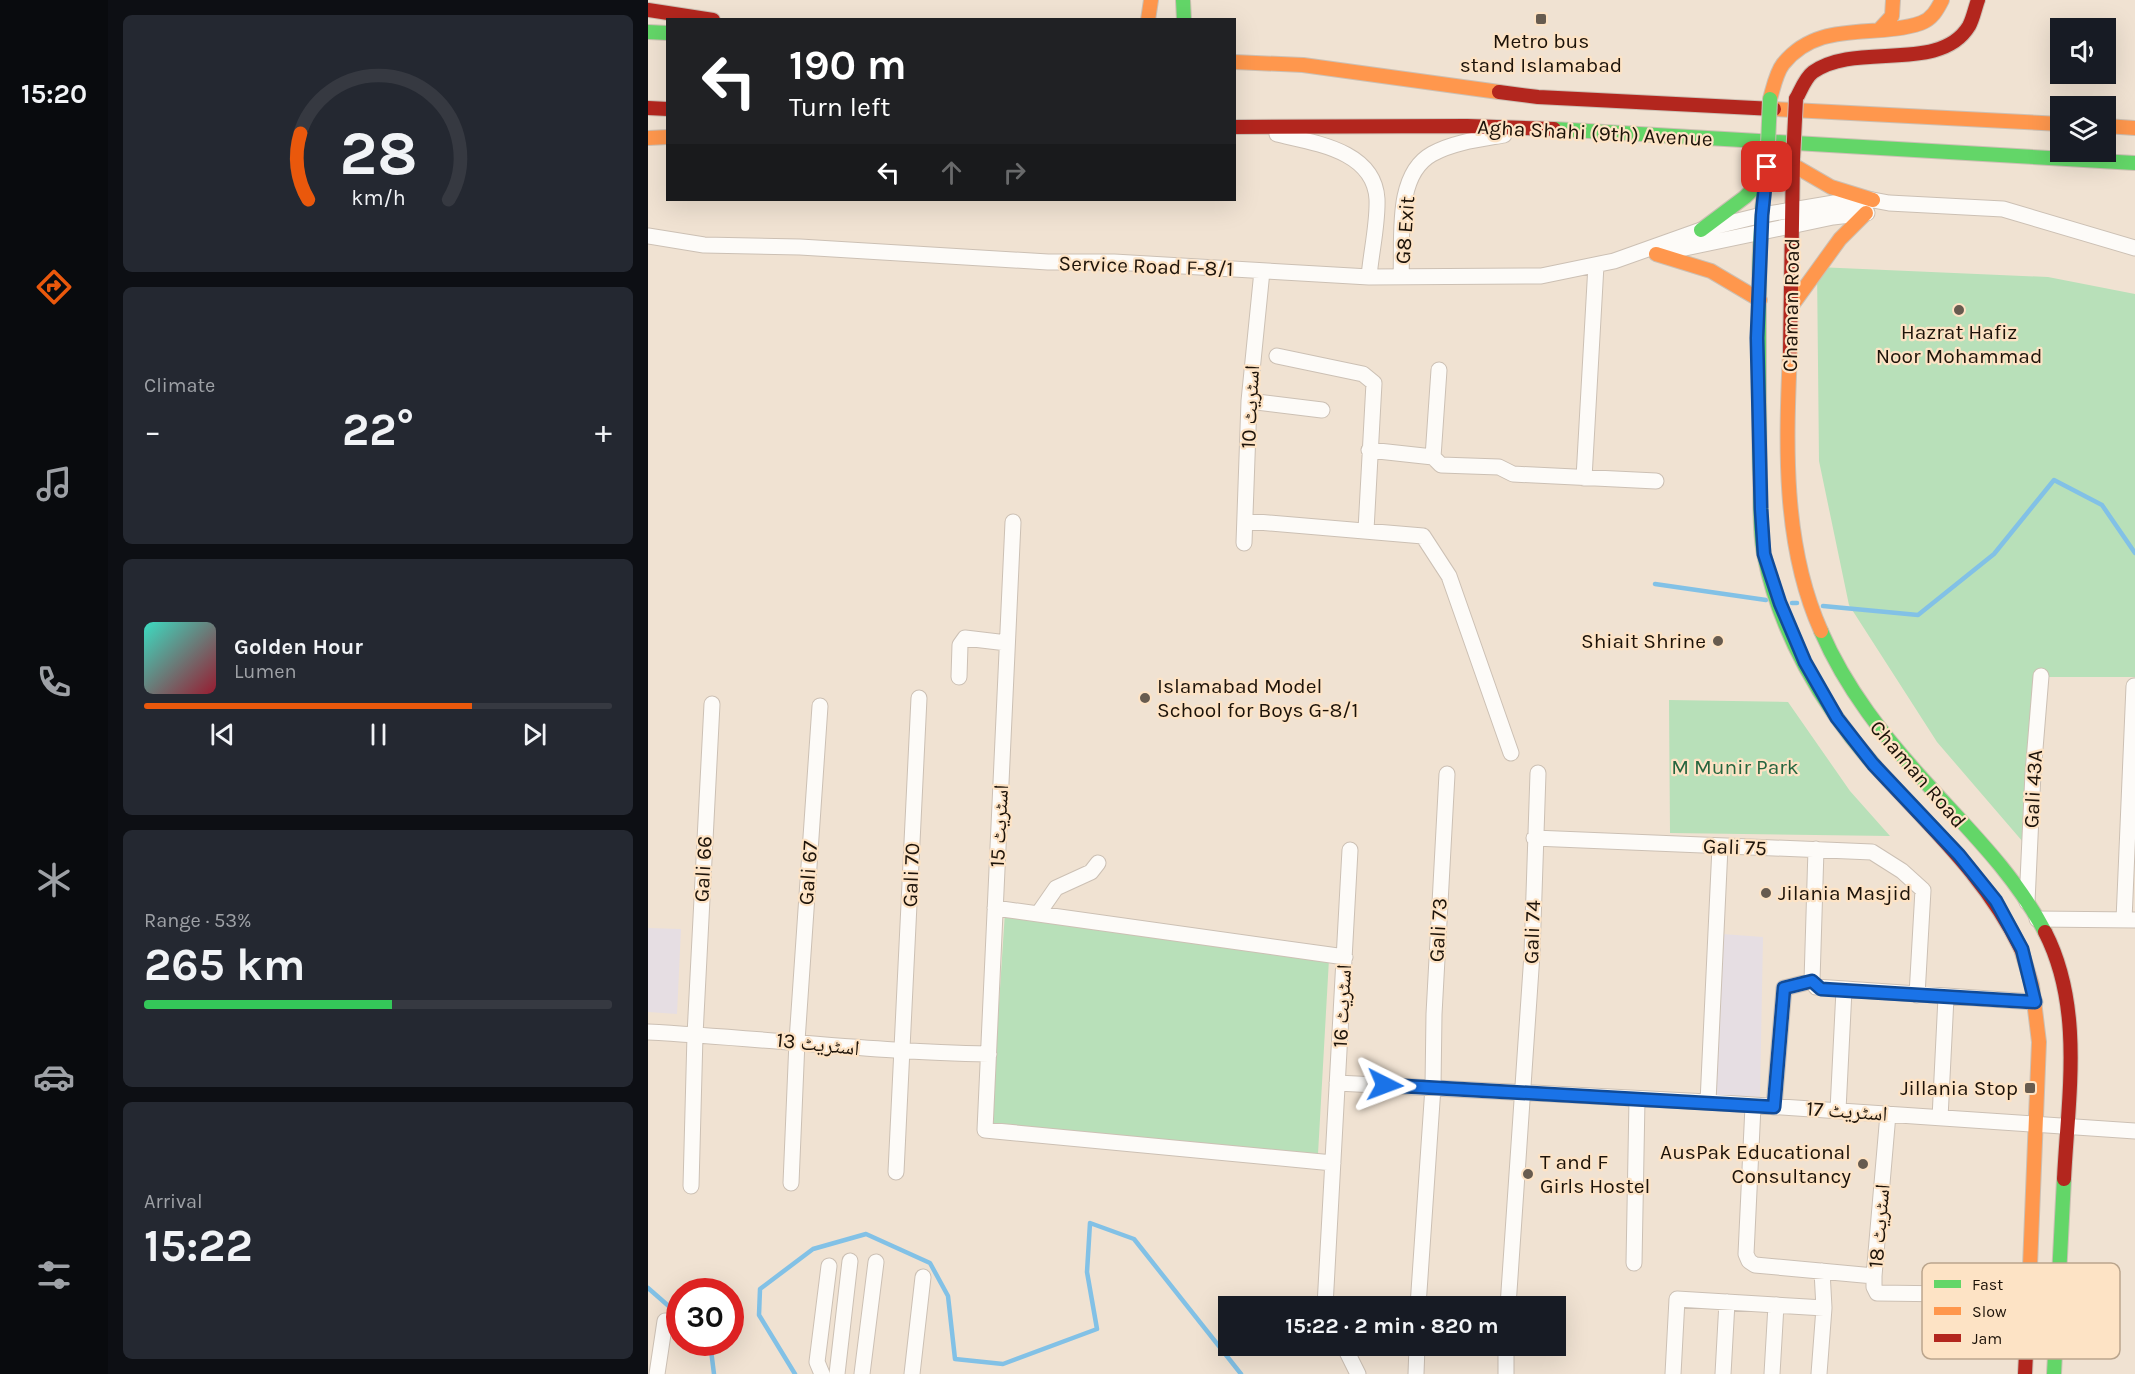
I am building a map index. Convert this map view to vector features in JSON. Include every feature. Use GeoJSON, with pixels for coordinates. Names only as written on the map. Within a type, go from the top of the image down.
{"type":"FeatureCollection","features":[{"type":"Feature","properties":{"kind":"main road"},"geometry":{"type":"LineString","coordinates":[[1149,17],[1151,0]]}},
{"type":"Feature","properties":{"kind":"main road"},"geometry":{"type":"LineString","coordinates":[[1183,0],[1183,18]]}},
{"type":"Feature","properties":{"kind":"main road"},"geometry":{"type":"LineString","coordinates":[[1880,29],[1892,16],[1893,0]]}},
{"type":"Feature","properties":{"kind":"main road","name":"Chaman Road"},"geometry":{"type":"LineString","coordinates":[[1942,0],[1936,13],[1922,23],[1827,36],[1802,45],[1781,66],[1770,99],[1761,233],[1757,344],[1764,554],[1780,603],[1805,662],[1837,718],[1873,764],[1959,855],[1996,901],[2022,949],[2035,1002],[2040,1051],[2033,1125],[2035,1150],[2031,1263]]}},
{"type":"Feature","properties":{"kind":"main road","name":"Chaman Road"},"geometry":{"type":"LineString","coordinates":[[1978,0],[1970,25],[1955,41],[1938,50],[1895,56],[1835,60],[1812,72],[1796,99],[1788,451],[1796,548],[1812,612],[1836,665],[1866,714],[1909,767],[2011,879],[2027,902],[2058,961],[2068,1004],[2066,1124],[2059,1263]]}},
{"type":"Feature","properties":{"kind":"main road"},"geometry":{"type":"LineString","coordinates":[[648,10],[700,18]]}},
{"type":"Feature","properties":{"kind":"main road"},"geometry":{"type":"LineString","coordinates":[[648,32],[666,33]]}},
{"type":"Feature","properties":{"kind":"main road"},"geometry":{"type":"LineString","coordinates":[[1236,48],[1303,65]]}},
{"type":"Feature","properties":{"kind":"main road","name":"Agha Shahi (9th) Avenue"},"geometry":{"type":"LineString","coordinates":[[1236,62],[1303,65],[1538,97],[2050,123]]}},
{"type":"Feature","properties":{"kind":"main road"},"geometry":{"type":"LineString","coordinates":[[648,108],[666,109]]}},
{"type":"Feature","properties":{"kind":"main road","name":"Agha Shahi (9th) Avenue"},"geometry":{"type":"LineString","coordinates":[[1242,127],[1534,128],[2135,163]]}},
{"type":"Feature","properties":{"kind":"main road"},"geometry":{"type":"LineString","coordinates":[[2116,127],[2135,128]]}},
{"type":"Feature","properties":{"kind":"main road"},"geometry":{"type":"LineString","coordinates":[[648,138],[666,137]]}},
{"type":"Feature","properties":{"kind":"main road"},"geometry":{"type":"LineString","coordinates":[[1793,162],[1827,186],[1845,194],[1873,200]]}},
{"type":"Feature","properties":{"kind":"main road"},"geometry":{"type":"LineString","coordinates":[[1701,230],[1745,197],[1766,172]]}},
{"type":"Feature","properties":{"kind":"main road"},"geometry":{"type":"LineString","coordinates":[[1792,304],[1840,238],[1866,213]]}},
{"type":"Feature","properties":{"kind":"main road"},"geometry":{"type":"LineString","coordinates":[[1649,253],[1712,269],[1737,283],[1760,300]]}},
{"type":"Feature","properties":{"kind":"main road","name":"Chaman Road"},"geometry":{"type":"LineString","coordinates":[[2025,1374],[2026,1359]]}},
{"type":"Feature","properties":{"kind":"main road","name":"Chaman Road"},"geometry":{"type":"LineString","coordinates":[[2054,1374],[2055,1359]]}},
{"type":"Feature","properties":{"kind":"street"},"geometry":{"type":"LineString","coordinates":[[1242,127],[1332,148],[1356,161],[1371,176],[1377,198],[1369,277]]}},
{"type":"Feature","properties":{"kind":"street","name":"G8 Exit"},"geometry":{"type":"LineString","coordinates":[[1401,276],[1405,194],[1414,172],[1430,155],[1452,145],[1534,128]]}},
{"type":"Feature","properties":{"kind":"street","name":"Service Road F-8/1"},"geometry":{"type":"LineString","coordinates":[[648,236],[704,244],[801,247],[1048,262],[1113,262],[1369,277],[1541,276],[1649,253],[1761,233],[1840,202],[1873,200],[1889,203],[2003,209],[2135,248]]}},
{"type":"Feature","properties":{"kind":"street","name":"Service Road F-8/1"},"geometry":{"type":"LineString","coordinates":[[1649,253],[1701,230],[1762,215],[1793,219],[1833,217],[1866,213],[1889,203]]}},
{"type":"Feature","properties":{"kind":"street"},"geometry":{"type":"LineString","coordinates":[[1584,478],[1596,265]]}},
{"type":"Feature","properties":{"kind":"street","name":"اسٹریٹ 10"},"geometry":{"type":"LineString","coordinates":[[1245,543],[1249,401],[1262,271]]}},
{"type":"Feature","properties":{"kind":"street"},"geometry":{"type":"LineString","coordinates":[[1277,356],[1370,377],[1374,383],[1366,530]]}},
{"type":"Feature","properties":{"kind":"street"},"geometry":{"type":"LineString","coordinates":[[1433,457],[1439,370]]}},
{"type":"Feature","properties":{"kind":"street"},"geometry":{"type":"LineString","coordinates":[[1249,401],[1322,410]]}},
{"type":"Feature","properties":{"kind":"street"},"geometry":{"type":"LineString","coordinates":[[1370,450],[1433,457],[1441,465],[1499,467],[1513,474],[1656,481]]}},
{"type":"Feature","properties":{"kind":"street"},"geometry":{"type":"LineString","coordinates":[[1246,521],[1417,534],[1428,540],[1449,576],[1511,753]]}},
{"type":"Feature","properties":{"kind":"street","name":"اسٹریٹ 15"},"geometry":{"type":"LineString","coordinates":[[1013,522],[985,1130],[1333,1163]]}},
{"type":"Feature","properties":{"kind":"street"},"geometry":{"type":"LineString","coordinates":[[959,677],[960,645],[965,638],[1007,643]]}},
{"type":"Feature","properties":{"kind":"street","name":"Gali 43A"},"geometry":{"type":"LineString","coordinates":[[2027,902],[2033,773],[2042,676]]}},
{"type":"Feature","properties":{"kind":"street"},"geometry":{"type":"LineString","coordinates":[[2037,920],[2129,920],[2134,686]]}},
{"type":"Feature","properties":{"kind":"street","name":"Gali 70"},"geometry":{"type":"LineString","coordinates":[[896,1172],[919,698]]}},
{"type":"Feature","properties":{"kind":"street","name":"Gali 66"},"geometry":{"type":"LineString","coordinates":[[691,1186],[695,1035],[712,704]]}},
{"type":"Feature","properties":{"kind":"street","name":"Gali 67"},"geometry":{"type":"LineString","coordinates":[[791,1184],[797,1041],[820,706]]}},
{"type":"Feature","properties":{"kind":"street","name":"Gali 74"},"geometry":{"type":"LineString","coordinates":[[1509,1296],[1532,954],[1534,838],[1538,773]]}},
{"type":"Feature","properties":{"kind":"street","name":"Gali 73"},"geometry":{"type":"LineString","coordinates":[[1419,1296],[1433,1088],[1434,1014],[1447,774]]}},
{"type":"Feature","properties":{"kind":"street","name":"Gali 75"},"geometry":{"type":"LineString","coordinates":[[1534,838],[1872,852],[1902,871],[1923,890],[1917,995]]}},
{"type":"Feature","properties":{"kind":"street"},"geometry":{"type":"LineString","coordinates":[[1707,1102],[1720,847]]}},
{"type":"Feature","properties":{"kind":"street"},"geometry":{"type":"LineString","coordinates":[[1812,981],[1816,849]]}},
{"type":"Feature","properties":{"kind":"street","name":"اسٹریٹ 16"},"geometry":{"type":"LineString","coordinates":[[1326,1296],[1350,850]]}},
{"type":"Feature","properties":{"kind":"street"},"geometry":{"type":"LineString","coordinates":[[1038,914],[1056,888],[1091,872],[1098,863]]}},
{"type":"Feature","properties":{"kind":"street"},"geometry":{"type":"LineString","coordinates":[[995,908],[1345,957]]}},
{"type":"Feature","properties":{"kind":"street"},"geometry":{"type":"LineString","coordinates":[[1812,981],[1821,989],[2035,1002]]}},
{"type":"Feature","properties":{"kind":"street"},"geometry":{"type":"LineString","coordinates":[[1774,1107],[1784,988],[1812,981]]}},
{"type":"Feature","properties":{"kind":"street"},"geometry":{"type":"LineString","coordinates":[[1838,1110],[1844,990]]}},
{"type":"Feature","properties":{"kind":"street"},"geometry":{"type":"LineString","coordinates":[[1940,1118],[1946,998]]}},
{"type":"Feature","properties":{"kind":"street","name":"اسٹریٹ 13"},"geometry":{"type":"LineString","coordinates":[[648,1032],[797,1041],[903,1053],[989,1054]]}},
{"type":"Feature","properties":{"kind":"street","name":"اسٹریٹ 17"},"geometry":{"type":"LineString","coordinates":[[1338,1083],[1707,1102],[2033,1125],[2066,1124],[2135,1131]]}},
{"type":"Feature","properties":{"kind":"street"},"geometry":{"type":"LineString","coordinates":[[1634,1263],[1637,1099]]}},
{"type":"Feature","properties":{"kind":"street"},"geometry":{"type":"LineString","coordinates":[[1753,1106],[1746,1254],[1749,1262],[1755,1265],[1874,1276]]}},
{"type":"Feature","properties":{"kind":"street","name":"اسٹریٹ 18"},"geometry":{"type":"LineString","coordinates":[[1888,1114],[1874,1287],[1877,1293],[1884,1295],[1922,1295]]}},
{"type":"Feature","properties":{"kind":"street"},"geometry":{"type":"LineString","coordinates":[[837,1374],[850,1261]]}},
{"type":"Feature","properties":{"kind":"street"},"geometry":{"type":"LineString","coordinates":[[862,1374],[876,1262]]}},
{"type":"Feature","properties":{"kind":"street"},"geometry":{"type":"LineString","coordinates":[[822,1374],[817,1362],[829,1266]]}},
{"type":"Feature","properties":{"kind":"street"},"geometry":{"type":"LineString","coordinates":[[1819,1374],[1824,1308],[1822,1271]]}},
{"type":"Feature","properties":{"kind":"street"},"geometry":{"type":"LineString","coordinates":[[912,1374],[923,1276]]}},
{"type":"Feature","properties":{"kind":"street"},"geometry":{"type":"LineString","coordinates":[[1673,1374],[1677,1299],[1824,1308]]}},
{"type":"Feature","properties":{"kind":"street"},"geometry":{"type":"LineString","coordinates":[[1723,1374],[1727,1302]]}},
{"type":"Feature","properties":{"kind":"street"},"geometry":{"type":"LineString","coordinates":[[1772,1374],[1776,1305]]}},
{"type":"Feature","properties":{"kind":"street"},"geometry":{"type":"LineString","coordinates":[[657,1374],[665,1321]]}},
{"type":"Feature","properties":{"kind":"street"},"geometry":{"type":"LineString","coordinates":[[1349,1356],[1358,1374]]}},
{"type":"Feature","properties":{"kind":"street"},"geometry":{"type":"LineString","coordinates":[[1416,1374],[1417,1356]]}},
{"type":"Feature","properties":{"kind":"street"},"geometry":{"type":"LineString","coordinates":[[1506,1356],[1506,1374]]}},
{"type":"Feature","properties":{"kind":"shaded area"},"geometry":{"type":"Polygon","coordinates":[[[648,928],[681,929],[677,1014],[648,1012],[648,928]]]}},
{"type":"Feature","properties":{"kind":"shaded area"},"geometry":{"type":"Polygon","coordinates":[[[1722,934],[1763,937],[1760,1097],[1714,1095],[1722,934]]]}},
{"type":"Feature","properties":{"kind":"green space"},"geometry":{"type":"Polygon","coordinates":[[[1817,267],[2048,277],[2135,294],[2135,677],[2042,677],[2023,842],[1937,742],[1849,605],[1819,461],[1817,267]]]}},
{"type":"Feature","properties":{"kind":"green space","name":"M Munir Park"},"geometry":{"type":"Polygon","coordinates":[[[1669,700],[1788,702],[1850,791],[1890,836],[1670,833],[1669,700]]]}},
{"type":"Feature","properties":{"kind":"green space"},"geometry":{"type":"Polygon","coordinates":[[[1005,912],[1329,959],[1318,1154],[991,1126],[1005,912]]]}},
{"type":"Feature","properties":{"kind":"waterway"},"geometry":{"type":"LineString","coordinates":[[1823,606],[1918,615],[1994,554],[2054,480],[2102,505],[2135,553]]}},
{"type":"Feature","properties":{"kind":"waterway"},"geometry":{"type":"LineString","coordinates":[[1655,584],[1766,600]]}},
{"type":"Feature","properties":{"kind":"waterway"},"geometry":{"type":"LineString","coordinates":[[1792,603],[1797,603]]}},
{"type":"Feature","properties":{"kind":"waterway"},"geometry":{"type":"LineString","coordinates":[[795,1374],[759,1315],[760,1289],[813,1249],[866,1234],[930,1263],[948,1296],[955,1359],[1003,1364],[1097,1329],[1087,1272],[1090,1223],[1134,1239],[1241,1374]]}},
{"type":"Feature","properties":{"kind":"waterway"},"geometry":{"type":"LineString","coordinates":[[648,1288],[666,1304]]}},
{"type":"Feature","properties":{"kind":"waterway"},"geometry":{"type":"LineString","coordinates":[[712,1356],[714,1374]]}},
{"type":"Feature","properties":{"kind":"traffic: fast"},"geometry":{"type":"LineString","coordinates":[[1183,0],[1184,18]]}},
{"type":"Feature","properties":{"kind":"traffic: fast"},"geometry":{"type":"LineString","coordinates":[[648,32],[666,33]]}},
{"type":"Feature","properties":{"kind":"traffic: fast"},"geometry":{"type":"LineString","coordinates":[[1767,167],[1770,99]]}},
{"type":"Feature","properties":{"kind":"traffic: fast"},"geometry":{"type":"LineString","coordinates":[[1554,129],[2135,163]]}},
{"type":"Feature","properties":{"kind":"traffic: fast"},"geometry":{"type":"LineString","coordinates":[[1767,167],[1762,213],[1759,284],[1760,516],[1764,554],[1780,612],[1806,667],[1838,719],[1875,766]]}},
{"type":"Feature","properties":{"kind":"traffic: fast"},"geometry":{"type":"LineString","coordinates":[[1701,230],[1745,197],[1765,177]]}},
{"type":"Feature","properties":{"kind":"traffic: fast"},"geometry":{"type":"LineString","coordinates":[[1821,631],[1842,673],[1882,731],[2006,873],[2045,932]]}},
{"type":"Feature","properties":{"kind":"traffic: fast"},"geometry":{"type":"LineString","coordinates":[[2060,1263],[2064,1179]]}},
{"type":"Feature","properties":{"kind":"traffic: fast"},"geometry":{"type":"LineString","coordinates":[[2054,1374],[2055,1359]]}},
{"type":"Feature","properties":{"kind":"traffic: slow"},"geometry":{"type":"LineString","coordinates":[[1148,18],[1151,0]]}},
{"type":"Feature","properties":{"kind":"traffic: slow"},"geometry":{"type":"LineString","coordinates":[[1880,29],[1892,16],[1893,0]]}},
{"type":"Feature","properties":{"kind":"traffic: slow"},"geometry":{"type":"LineString","coordinates":[[1770,99],[1783,64],[1797,50],[1830,35],[1903,28],[1921,23],[1931,17],[1942,0]]}},
{"type":"Feature","properties":{"kind":"traffic: slow"},"geometry":{"type":"LineString","coordinates":[[1236,62],[1303,65],[1499,92]]}},
{"type":"Feature","properties":{"kind":"traffic: slow"},"geometry":{"type":"LineString","coordinates":[[1774,109],[2050,123]]}},
{"type":"Feature","properties":{"kind":"traffic: slow"},"geometry":{"type":"LineString","coordinates":[[2116,127],[2135,128]]}},
{"type":"Feature","properties":{"kind":"traffic: slow"},"geometry":{"type":"LineString","coordinates":[[648,138],[666,137]]}},
{"type":"Feature","properties":{"kind":"traffic: slow"},"geometry":{"type":"LineString","coordinates":[[1793,165],[1831,187],[1873,200]]}},
{"type":"Feature","properties":{"kind":"traffic: slow"},"geometry":{"type":"LineString","coordinates":[[1793,304],[1840,239],[1866,213]]}},
{"type":"Feature","properties":{"kind":"traffic: slow"},"geometry":{"type":"LineString","coordinates":[[1656,254],[1711,271],[1760,300]]}},
{"type":"Feature","properties":{"kind":"traffic: slow"},"geometry":{"type":"LineString","coordinates":[[1790,351],[1789,493],[1799,564],[1808,598],[1821,631]]}},
{"type":"Feature","properties":{"kind":"traffic: slow"},"geometry":{"type":"LineString","coordinates":[[2021,949],[2032,985],[2039,1042],[2030,1263]]}},
{"type":"Feature","properties":{"kind":"traffic: jam"},"geometry":{"type":"LineString","coordinates":[[1796,99],[1810,75],[1831,63],[1851,58],[1918,53],[1938,49],[1956,40],[1969,26],[1978,0]]}},
{"type":"Feature","properties":{"kind":"traffic: jam"},"geometry":{"type":"LineString","coordinates":[[648,10],[700,18]]}},
{"type":"Feature","properties":{"kind":"traffic: jam"},"geometry":{"type":"LineString","coordinates":[[1499,92],[1538,97],[1774,109]]}},
{"type":"Feature","properties":{"kind":"traffic: jam"},"geometry":{"type":"LineString","coordinates":[[1793,159],[1796,99]]}},
{"type":"Feature","properties":{"kind":"traffic: jam"},"geometry":{"type":"LineString","coordinates":[[648,108],[666,109]]}},
{"type":"Feature","properties":{"kind":"traffic: jam"},"geometry":{"type":"LineString","coordinates":[[1236,127],[1467,126],[1554,129]]}},
{"type":"Feature","properties":{"kind":"traffic: jam"},"geometry":{"type":"LineString","coordinates":[[1790,351],[1793,159]]}},
{"type":"Feature","properties":{"kind":"traffic: jam"},"geometry":{"type":"LineString","coordinates":[[1875,766],[1955,852],[1991,898],[2021,949]]}},
{"type":"Feature","properties":{"kind":"traffic: jam"},"geometry":{"type":"LineString","coordinates":[[2045,932],[2057,961],[2065,991],[2069,1022],[2070,1085],[2064,1179]]}},
{"type":"Feature","properties":{"kind":"traffic: jam"},"geometry":{"type":"LineString","coordinates":[[2025,1374],[2026,1359]]}},
{"type":"Feature","properties":{"kind":"place","name":"Metro bus stand Islamabad"},"geometry":{"type":"Point","coordinates":[1541,19]}},
{"type":"Feature","properties":{"kind":"place","name":"Hazrat Hafiz Noor Mohammad"},"geometry":{"type":"Point","coordinates":[1959,310]}},
{"type":"Feature","properties":{"kind":"place","name":"Shiait Shrine"},"geometry":{"type":"Point","coordinates":[1718,641]}},
{"type":"Feature","properties":{"kind":"place","name":"Islamabad Model School for Boys G-8/1"},"geometry":{"type":"Point","coordinates":[1145,698]}},
{"type":"Feature","properties":{"kind":"place","name":"Jilania Masjid"},"geometry":{"type":"Point","coordinates":[1766,893]}},
{"type":"Feature","properties":{"kind":"place","name":"Jillania Stop"},"geometry":{"type":"Point","coordinates":[2030,1088]}},
{"type":"Feature","properties":{"kind":"place","name":"AusPak Educational Consultancy"},"geometry":{"type":"Point","coordinates":[1863,1164]}},
{"type":"Feature","properties":{"kind":"place","name":"T and F Girls Hostel"},"geometry":{"type":"Point","coordinates":[1528,1174]}},
{"type":"Feature","properties":{"kind":"route"},"geometry":{"type":"LineString","coordinates":[[1385,1085],[1774,1107],[1784,988],[1812,981],[1816,987],[1821,989],[2035,1002],[2022,949],[1996,901],[1959,855],[1873,764],[1837,718],[1805,662],[1780,603],[1764,554],[1757,338],[1762,215],[1767,167]]}}]}
